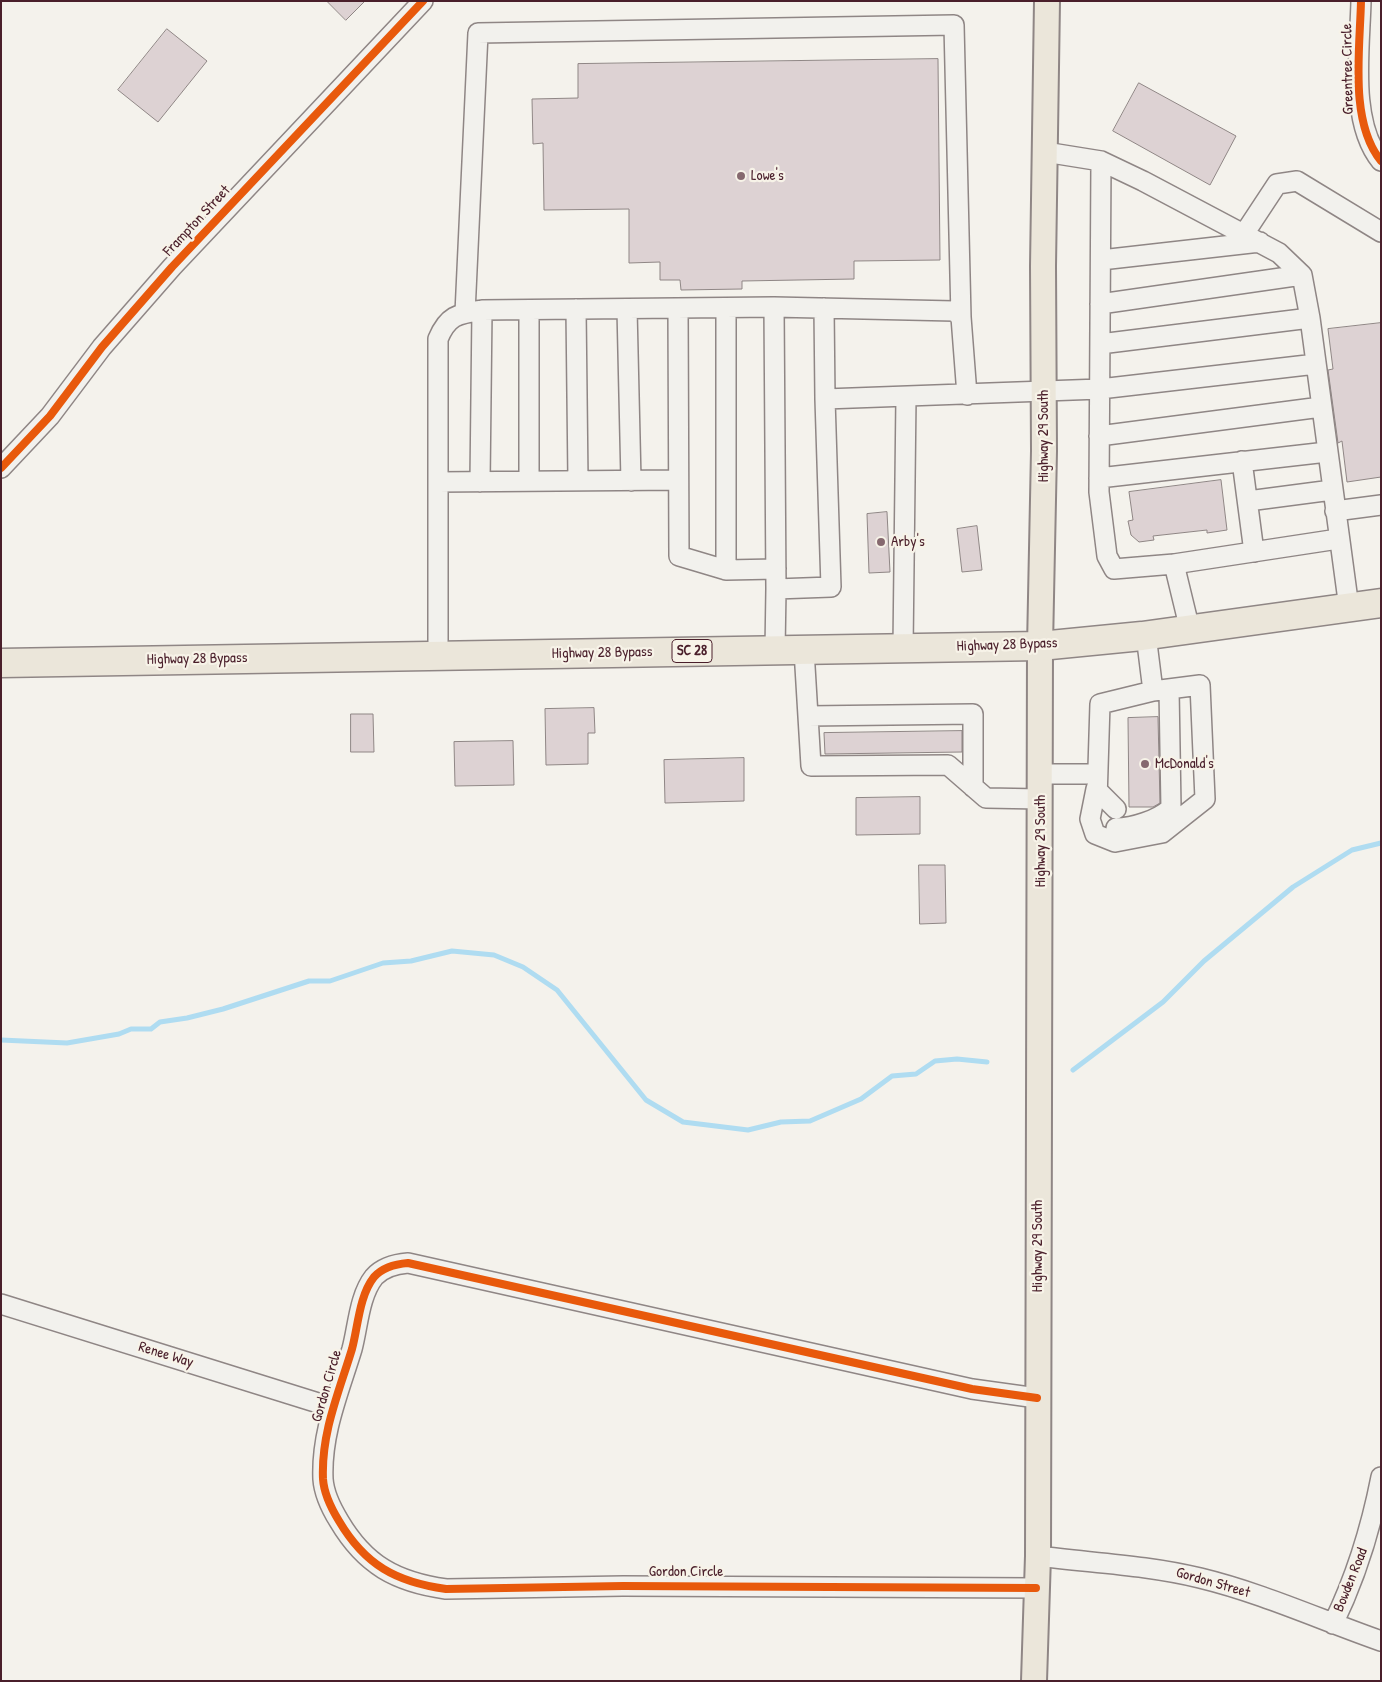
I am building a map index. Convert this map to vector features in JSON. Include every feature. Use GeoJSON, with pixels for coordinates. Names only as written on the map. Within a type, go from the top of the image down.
{"type":"FeatureCollection","features":[{"type":"Feature","properties":{"kind":"highway","name":"Highway 28 Bypass"},"geometry":{"type":"LineString","coordinates":[[1,663],[1040,646],[1190,630],[1381,603]]}},
{"type":"Feature","properties":{"kind":"main road","name":"Highway 29 South"},"geometry":{"type":"LineString","coordinates":[[1034,1681],[1038,1556],[1040,646],[1044,392],[1046,1]]}},
{"type":"Feature","properties":{"kind":"street","name":"Frampton Street"},"geometry":{"type":"LineString","coordinates":[[1,468],[50,416],[102,347],[172,267],[422,1]]}},
{"type":"Feature","properties":{"kind":"street","name":"Greentree Circle"},"geometry":{"type":"LineString","coordinates":[[1361,1],[1360,112],[1366,138],[1381,161]]}},
{"type":"Feature","properties":{"kind":"street"},"geometry":{"type":"LineString","coordinates":[[480,482],[474,312],[478,32],[954,25],[961,317],[967,395]]}},
{"type":"Feature","properties":{"kind":"street"},"geometry":{"type":"LineString","coordinates":[[1045,152],[1101,161],[1144,181],[1279,253],[1302,275],[1310,318],[1334,511],[1349,608]]}},
{"type":"Feature","properties":{"kind":"street"},"geometry":{"type":"LineString","coordinates":[[1101,161],[1099,478],[1107,556],[1114,569],[1174,564],[1338,538]]}},
{"type":"Feature","properties":{"kind":"street"},"geometry":{"type":"LineString","coordinates":[[1252,238],[1277,184],[1297,181],[1381,232]]}},
{"type":"Feature","properties":{"kind":"street"},"geometry":{"type":"LineString","coordinates":[[1100,260],[1252,238]]}},
{"type":"Feature","properties":{"kind":"street"},"geometry":{"type":"LineString","coordinates":[[1100,304],[1302,275]]}},
{"type":"Feature","properties":{"kind":"street"},"geometry":{"type":"LineString","coordinates":[[774,307],[775,650]]}},
{"type":"Feature","properties":{"kind":"street"},"geometry":{"type":"LineString","coordinates":[[438,655],[438,340],[444,325],[458,314],[529,310],[774,307],[954,311],[961,317]]}},
{"type":"Feature","properties":{"kind":"street"},"geometry":{"type":"LineString","coordinates":[[678,308],[679,556],[726,570],[776,570]]}},
{"type":"Feature","properties":{"kind":"street"},"geometry":{"type":"LineString","coordinates":[[726,308],[726,570]]}},
{"type":"Feature","properties":{"kind":"street"},"geometry":{"type":"LineString","coordinates":[[776,589],[831,587],[824,308]]}},
{"type":"Feature","properties":{"kind":"street"},"geometry":{"type":"LineString","coordinates":[[576,309],[578,481]]}},
{"type":"Feature","properties":{"kind":"street"},"geometry":{"type":"LineString","coordinates":[[627,309],[631,481]]}},
{"type":"Feature","properties":{"kind":"street"},"geometry":{"type":"LineString","coordinates":[[529,310],[530,482]]}},
{"type":"Feature","properties":{"kind":"street"},"geometry":{"type":"LineString","coordinates":[[1100,344],[1310,318]]}},
{"type":"Feature","properties":{"kind":"street"},"geometry":{"type":"LineString","coordinates":[[826,400],[1100,389],[1316,364]]}},
{"type":"Feature","properties":{"kind":"street"},"geometry":{"type":"LineString","coordinates":[[903,648],[906,397]]}},
{"type":"Feature","properties":{"kind":"street"},"geometry":{"type":"LineString","coordinates":[[1100,436],[1321,407]]}},
{"type":"Feature","properties":{"kind":"street"},"geometry":{"type":"LineString","coordinates":[[1099,478],[1327,452]]}},
{"type":"Feature","properties":{"kind":"street"},"geometry":{"type":"LineString","coordinates":[[1242,462],[1254,552]]}},
{"type":"Feature","properties":{"kind":"street"},"geometry":{"type":"LineString","coordinates":[[438,482],[678,480]]}},
{"type":"Feature","properties":{"kind":"street"},"geometry":{"type":"LineString","coordinates":[[1248,501],[1332,490]]}},
{"type":"Feature","properties":{"kind":"street"},"geometry":{"type":"LineString","coordinates":[[1334,511],[1381,505]]}},
{"type":"Feature","properties":{"kind":"street"},"geometry":{"type":"LineString","coordinates":[[1174,564],[1190,630]]}},
{"type":"Feature","properties":{"kind":"street"},"geometry":{"type":"LineString","coordinates":[[1096,782],[1116,819],[1129,828],[1138,823],[1161,817],[1171,808],[1161,690],[1146,635]]}},
{"type":"Feature","properties":{"kind":"street"},"geometry":{"type":"LineString","coordinates":[[804,650],[811,766],[948,765],[986,798],[1041,799]]}},
{"type":"Feature","properties":{"kind":"street"},"geometry":{"type":"LineString","coordinates":[[1200,685],[1205,799],[1162,833],[1115,842],[1095,834],[1090,819],[1096,782],[1100,704],[1161,690],[1200,685]]}},
{"type":"Feature","properties":{"kind":"street"},"geometry":{"type":"LineString","coordinates":[[808,716],[973,714],[973,787]]}},
{"type":"Feature","properties":{"kind":"street"},"geometry":{"type":"LineString","coordinates":[[1041,774],[1096,782]]}},
{"type":"Feature","properties":{"kind":"street","name":"Gordon Circle"},"geometry":{"type":"LineString","coordinates":[[1036,1588],[623,1586],[446,1589],[422,1586],[387,1572],[367,1558],[350,1540],[331,1508],[323,1480],[323,1460],[332,1407],[352,1350],[367,1288],[375,1276],[387,1267],[408,1262],[972,1389],[1037,1398]]}},
{"type":"Feature","properties":{"kind":"street","name":"Renee Way"},"geometry":{"type":"LineString","coordinates":[[1,1304],[332,1407]]}},
{"type":"Feature","properties":{"kind":"street","name":"Bowden Road"},"geometry":{"type":"LineString","coordinates":[[1332,1624],[1351,1587],[1367,1536],[1381,1477]]}},
{"type":"Feature","properties":{"kind":"street","name":"Gordon Street"},"geometry":{"type":"LineString","coordinates":[[1038,1556],[1136,1566],[1200,1578],[1228,1585],[1381,1641]]}},
{"type":"Feature","properties":{"kind":"building"},"geometry":{"type":"Polygon","coordinates":[[[327,1],[365,1],[346,20],[327,1]]]}},
{"type":"Feature","properties":{"kind":"building"},"geometry":{"type":"Polygon","coordinates":[[[167,29],[207,61],[158,122],[118,90],[167,29]]]}},
{"type":"Feature","properties":{"kind":"building","name":"Lowe's"},"geometry":{"type":"Polygon","coordinates":[[[938,59],[940,260],[854,261],[854,279],[742,281],[742,289],[681,290],[680,280],[660,280],[660,262],[629,263],[629,209],[544,210],[543,143],[533,144],[532,99],[578,98],[578,64],[938,59]]]}},
{"type":"Feature","properties":{"kind":"building"},"geometry":{"type":"Polygon","coordinates":[[[1139,83],[1236,136],[1210,185],[1113,131],[1139,83]]]}},
{"type":"Feature","properties":{"kind":"building"},"geometry":{"type":"Polygon","coordinates":[[[1381,323],[1381,477],[1347,482],[1342,441],[1338,443],[1328,370],[1333,369],[1328,329],[1381,323]]]}},
{"type":"Feature","properties":{"kind":"building"},"geometry":{"type":"Polygon","coordinates":[[[1221,480],[1227,530],[1207,533],[1207,530],[1153,536],[1154,540],[1139,542],[1131,535],[1128,521],[1133,520],[1129,492],[1221,480]]]}},
{"type":"Feature","properties":{"kind":"building"},"geometry":{"type":"Polygon","coordinates":[[[887,512],[890,572],[869,573],[867,514],[887,512]]]}},
{"type":"Feature","properties":{"kind":"building"},"geometry":{"type":"Polygon","coordinates":[[[977,526],[982,570],[962,572],[957,529],[977,526]]]}},
{"type":"Feature","properties":{"kind":"building"},"geometry":{"type":"Polygon","coordinates":[[[594,708],[595,733],[588,733],[588,764],[546,765],[545,709],[594,708]]]}},
{"type":"Feature","properties":{"kind":"building"},"geometry":{"type":"Polygon","coordinates":[[[351,714],[373,714],[374,752],[351,752],[351,714]]]}},
{"type":"Feature","properties":{"kind":"building"},"geometry":{"type":"Polygon","coordinates":[[[1158,717],[1160,803],[1153,807],[1129,807],[1128,718],[1158,717]]]}},
{"type":"Feature","properties":{"kind":"building"},"geometry":{"type":"Polygon","coordinates":[[[962,731],[962,752],[825,754],[824,733],[962,731]]]}},
{"type":"Feature","properties":{"kind":"building"},"geometry":{"type":"Polygon","coordinates":[[[513,741],[514,785],[455,786],[454,742],[513,741]]]}},
{"type":"Feature","properties":{"kind":"building"},"geometry":{"type":"Polygon","coordinates":[[[744,758],[744,801],[665,803],[664,760],[744,758]]]}},
{"type":"Feature","properties":{"kind":"building"},"geometry":{"type":"Polygon","coordinates":[[[920,797],[920,834],[856,835],[856,798],[920,797]]]}},
{"type":"Feature","properties":{"kind":"building"},"geometry":{"type":"Polygon","coordinates":[[[919,865],[945,865],[946,923],[920,924],[919,865]]]}},
{"type":"Feature","properties":{"kind":"waterway"},"geometry":{"type":"LineString","coordinates":[[1073,1070],[1163,1002],[1204,961],[1293,887],[1352,850],[1381,843]]}},
{"type":"Feature","properties":{"kind":"waterway"},"geometry":{"type":"LineString","coordinates":[[1,1040],[67,1043],[119,1034],[131,1029],[151,1029],[160,1022],[187,1018],[223,1009],[309,981],[330,981],[383,963],[411,961],[452,951],[494,955],[523,967],[557,990],[646,1100],[683,1122],[748,1130],[781,1122],[810,1121],[861,1099],[892,1076],[916,1074],[935,1061],[957,1059],[987,1062]]}},
{"type":"Feature","properties":{"kind":"cycle path"},"geometry":{"type":"LineString","coordinates":[[1,468],[50,416],[102,347],[172,267],[423,1]]}},
{"type":"Feature","properties":{"kind":"cycle path"},"geometry":{"type":"LineString","coordinates":[[1361,1],[1358,62],[1360,106],[1364,126],[1371,145],[1381,161]]}},
{"type":"Feature","properties":{"kind":"cycle path"},"geometry":{"type":"LineString","coordinates":[[1036,1588],[623,1586],[446,1589],[428,1586],[412,1582],[383,1569],[360,1549],[336,1516],[326,1495],[323,1479],[323,1462],[328,1429],[352,1349],[365,1293],[374,1277],[381,1271],[403,1263],[972,1389],[1037,1398]]}},
{"type":"Feature","properties":{"kind":"place","name":"Lowe's"},"geometry":{"type":"Point","coordinates":[741,176]}},
{"type":"Feature","properties":{"kind":"place","name":"Arby's"},"geometry":{"type":"Point","coordinates":[881,542]}},
{"type":"Feature","properties":{"kind":"place","name":"McDonald's"},"geometry":{"type":"Point","coordinates":[1145,764]}}]}
